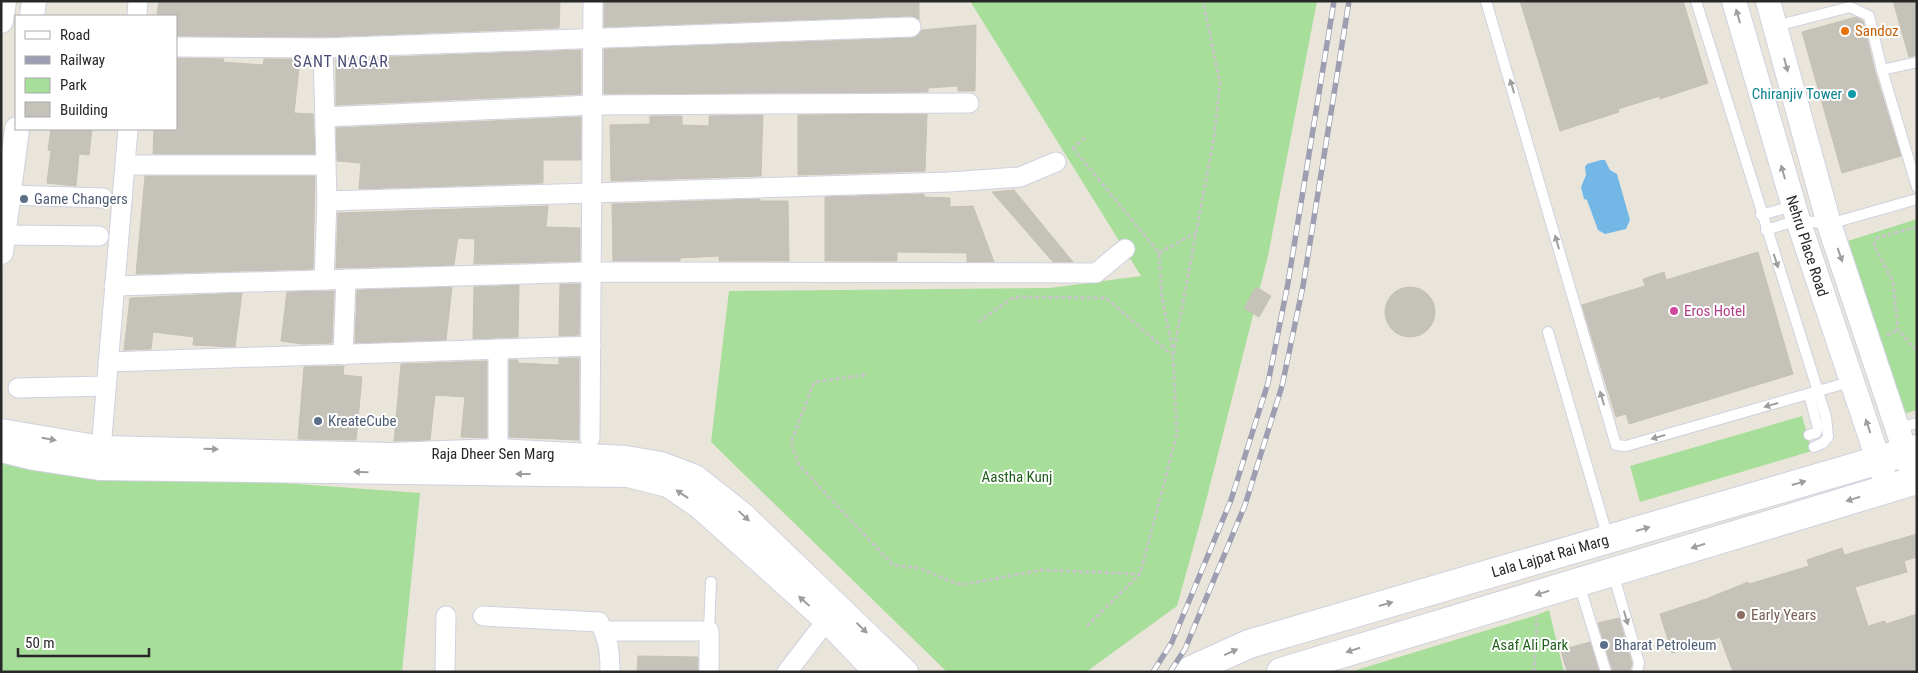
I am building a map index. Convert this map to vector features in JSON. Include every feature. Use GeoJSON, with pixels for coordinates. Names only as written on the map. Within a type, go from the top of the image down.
{"type":"FeatureCollection","features":[{"type":"Feature","properties":{"kind":"main road","name":"Lala Lajpat Rai Marg"},"geometry":{"type":"LineString","coordinates":[[1187,672],[1249,644],[1880,460],[1909,438]]}},
{"type":"Feature","properties":{"kind":"main road"},"geometry":{"type":"LineString","coordinates":[[1281,672],[1916,481]]}},
{"type":"Feature","properties":{"kind":"street"},"geometry":{"type":"LineString","coordinates":[[1,20],[4,1]]}},
{"type":"Feature","properties":{"kind":"street"},"geometry":{"type":"LineString","coordinates":[[32,15],[34,1]]}},
{"type":"Feature","properties":{"kind":"street"},"geometry":{"type":"LineString","coordinates":[[137,15],[138,1]]}},
{"type":"Feature","properties":{"kind":"street"},"geometry":{"type":"LineString","coordinates":[[590,438],[593,1]]}},
{"type":"Feature","properties":{"kind":"street","name":"Nehru Place Road"},"geometry":{"type":"LineString","coordinates":[[1734,1],[1795,213],[1880,460],[1888,489]]}},
{"type":"Feature","properties":{"kind":"street","name":"Nehru Place Road"},"geometry":{"type":"LineString","coordinates":[[1768,1],[1829,224],[1909,438],[1916,481]]}},
{"type":"Feature","properties":{"kind":"street"},"geometry":{"type":"LineString","coordinates":[[178,47],[323,48],[911,26]]}},
{"type":"Feature","properties":{"kind":"street"},"geometry":{"type":"LineString","coordinates":[[323,48],[326,165],[324,280]]}},
{"type":"Feature","properties":{"kind":"street"},"geometry":{"type":"LineString","coordinates":[[325,117],[592,105],[969,103]]}},
{"type":"Feature","properties":{"kind":"street"},"geometry":{"type":"LineString","coordinates":[[17,130],[2,244],[99,236]]}},
{"type":"Feature","properties":{"kind":"street"},"geometry":{"type":"LineString","coordinates":[[100,458],[128,130]]}},
{"type":"Feature","properties":{"kind":"street"},"geometry":{"type":"LineString","coordinates":[[326,201],[949,182],[1020,177],[1056,162]]}},
{"type":"Feature","properties":{"kind":"street"},"geometry":{"type":"LineString","coordinates":[[125,165],[326,165]]}},
{"type":"Feature","properties":{"kind":"street"},"geometry":{"type":"LineString","coordinates":[[9,195],[103,198]]}},
{"type":"Feature","properties":{"kind":"street"},"geometry":{"type":"LineString","coordinates":[[114,286],[592,272],[1096,273],[1125,249]]}},
{"type":"Feature","properties":{"kind":"street"},"geometry":{"type":"LineString","coordinates":[[343,355],[346,279]]}},
{"type":"Feature","properties":{"kind":"street"},"geometry":{"type":"LineString","coordinates":[[108,362],[591,346]]}},
{"type":"Feature","properties":{"kind":"street"},"geometry":{"type":"LineString","coordinates":[[498,349],[498,463]]}},
{"type":"Feature","properties":{"kind":"street"},"geometry":{"type":"LineString","coordinates":[[18,388],[106,386]]}},
{"type":"Feature","properties":{"kind":"street","name":"Raja Dheer Sen Marg"},"geometry":{"type":"LineString","coordinates":[[3,440],[34,458],[498,463],[628,475],[668,485],[699,506],[906,672]]}},
{"type":"Feature","properties":{"kind":"street"},"geometry":{"type":"LineString","coordinates":[[787,672],[832,613]]}},
{"type":"Feature","properties":{"kind":"street","name":"Raja Dheer Sen Marg"},"geometry":{"type":"LineString","coordinates":[[832,613],[876,672]]}},
{"type":"Feature","properties":{"kind":"street"},"geometry":{"type":"LineString","coordinates":[[445,672],[446,616]]}},
{"type":"Feature","properties":{"kind":"street"},"geometry":{"type":"LineString","coordinates":[[483,616],[599,622],[604,631],[610,652],[610,672]]}},
{"type":"Feature","properties":{"kind":"street"},"geometry":{"type":"LineString","coordinates":[[604,631],[709,631],[709,672]]}},
{"type":"Feature","properties":{"kind":"lane"},"geometry":{"type":"LineString","coordinates":[[1486,1],[1616,444],[1626,446],[1853,382]]}},
{"type":"Feature","properties":{"kind":"lane"},"geometry":{"type":"LineString","coordinates":[[1696,1],[1766,230],[1813,393],[1828,432],[1826,440],[1814,447]]}},
{"type":"Feature","properties":{"kind":"lane"},"geometry":{"type":"LineString","coordinates":[[1776,26],[1850,7],[1869,16],[1882,70],[1917,188]]}},
{"type":"Feature","properties":{"kind":"lane"},"geometry":{"type":"LineString","coordinates":[[1882,70],[1917,62]]}},
{"type":"Feature","properties":{"kind":"lane"},"geometry":{"type":"LineString","coordinates":[[1761,215],[1795,213],[1829,224],[1917,199]]}},
{"type":"Feature","properties":{"kind":"lane"},"geometry":{"type":"LineString","coordinates":[[1766,230],[1795,213]]}},
{"type":"Feature","properties":{"kind":"lane"},"geometry":{"type":"LineString","coordinates":[[1548,332],[1608,539]]}},
{"type":"Feature","properties":{"kind":"lane"},"geometry":{"type":"LineString","coordinates":[[1809,435],[1816,433],[1818,428],[1813,393]]}},
{"type":"Feature","properties":{"kind":"lane"},"geometry":{"type":"LineString","coordinates":[[1612,572],[1640,663],[1637,672]]}},
{"type":"Feature","properties":{"kind":"lane"},"geometry":{"type":"LineString","coordinates":[[709,631],[711,582]]}},
{"type":"Feature","properties":{"kind":"lane"},"geometry":{"type":"LineString","coordinates":[[1578,582],[1606,672]]}},
{"type":"Feature","properties":{"kind":"path"},"geometry":{"type":"LineString","coordinates":[[1087,626],[1140,574],[1177,434],[1173,356],[1214,137],[1220,83],[1203,1]]}},
{"type":"Feature","properties":{"kind":"path"},"geometry":{"type":"LineString","coordinates":[[1073,148],[1087,136]]}},
{"type":"Feature","properties":{"kind":"path"},"geometry":{"type":"LineString","coordinates":[[1917,227],[1879,237],[1874,240],[1874,245],[1893,282],[1898,330],[1917,351]]}},
{"type":"Feature","properties":{"kind":"path"},"geometry":{"type":"LineString","coordinates":[[1159,253],[1196,232]]}},
{"type":"Feature","properties":{"kind":"path"},"geometry":{"type":"LineString","coordinates":[[978,322],[1014,296],[1050,295],[1106,298],[1173,356]]}},
{"type":"Feature","properties":{"kind":"path"},"geometry":{"type":"LineString","coordinates":[[865,375],[814,382],[791,443],[799,465],[894,565],[918,568],[961,585],[1041,570],[1140,574]]}},
{"type":"Feature","properties":{"kind":"path"},"geometry":{"type":"LineString","coordinates":[[1534,672],[1538,615]]}},
{"type":"Feature","properties":{"kind":"green space","name":"Aastha Kunj"},"geometry":{"type":"Polygon","coordinates":[[[970,1],[1317,1],[1268,256],[1205,505],[1177,606],[1086,672],[947,672],[711,442],[729,291],[1050,288],[1141,276],[970,1]]]}},
{"type":"Feature","properties":{"kind":"green space"},"geometry":{"type":"Polygon","coordinates":[[[1917,219],[1917,410],[1903,414],[1848,241],[1917,219]]]}},
{"type":"Feature","properties":{"kind":"green space"},"geometry":{"type":"Polygon","coordinates":[[[1802,416],[1812,451],[1640,502],[1630,466],[1802,416]]]}},
{"type":"Feature","properties":{"kind":"green space"},"geometry":{"type":"Polygon","coordinates":[[[1,462],[420,493],[402,672],[3,672],[1,668],[1,462]]]}},
{"type":"Feature","properties":{"kind":"green space","name":"Asaf Ali Park"},"geometry":{"type":"Polygon","coordinates":[[[1549,610],[1564,672],[1350,672],[1537,615],[1549,610]]]}},
{"type":"Feature","properties":{"kind":"water"},"geometry":{"type":"Polygon","coordinates":[[[1605,160],[1610,170],[1617,174],[1630,220],[1626,229],[1605,234],[1598,230],[1587,200],[1584,199],[1581,187],[1586,175],[1585,167],[1587,164],[1605,160]]]}},
{"type":"Feature","properties":{"kind":"building"},"geometry":{"type":"Polygon","coordinates":[[[159,1],[560,1],[559,28],[323,37],[178,36],[178,15],[157,15],[159,1]]]}},
{"type":"Feature","properties":{"kind":"building"},"geometry":{"type":"Polygon","coordinates":[[[604,1],[919,1],[919,20],[911,16],[604,27],[604,1]]]}},
{"type":"Feature","properties":{"kind":"building"},"geometry":{"type":"Polygon","coordinates":[[[1520,1],[1683,1],[1708,83],[1660,99],[1660,96],[1618,109],[1619,112],[1560,131],[1520,1]]]}},
{"type":"Feature","properties":{"kind":"building"},"geometry":{"type":"Polygon","coordinates":[[[1893,1],[1917,1],[1917,55],[1909,57],[1893,1]]]}},
{"type":"Feature","properties":{"kind":"building","name":"Chiranjiv Tower"},"geometry":{"type":"Polygon","coordinates":[[[1856,17],[1863,21],[1875,72],[1901,156],[1842,173],[1802,32],[1856,17]]]}},
{"type":"Feature","properties":{"kind":"building"},"geometry":{"type":"Polygon","coordinates":[[[976,25],[975,91],[958,91],[958,86],[928,88],[928,92],[604,94],[604,49],[911,38],[917,36],[922,30],[976,25]]]}},
{"type":"Feature","properties":{"kind":"building"},"geometry":{"type":"Polygon","coordinates":[[[581,50],[581,94],[336,105],[336,59],[581,50]]]}},
{"type":"Feature","properties":{"kind":"building"},"geometry":{"type":"Polygon","coordinates":[[[178,58],[224,59],[223,62],[263,65],[264,59],[300,59],[294,113],[313,114],[315,154],[153,154],[154,130],[178,130],[178,58]]]}},
{"type":"Feature","properties":{"kind":"building"},"geometry":{"type":"Polygon","coordinates":[[[927,114],[925,171],[798,175],[798,115],[927,114]]]}},
{"type":"Feature","properties":{"kind":"building"},"geometry":{"type":"Polygon","coordinates":[[[763,115],[761,176],[611,181],[610,125],[650,124],[650,116],[682,116],[682,125],[709,126],[709,116],[763,115]]]}},
{"type":"Feature","properties":{"kind":"building"},"geometry":{"type":"Polygon","coordinates":[[[581,117],[581,160],[543,160],[543,183],[359,189],[361,163],[337,161],[336,128],[581,117]]]}},
{"type":"Feature","properties":{"kind":"building"},"geometry":{"type":"Polygon","coordinates":[[[51,130],[92,130],[89,155],[79,154],[76,186],[47,183],[51,151],[48,150],[51,130]]]}},
{"type":"Feature","properties":{"kind":"building"},"geometry":{"type":"Polygon","coordinates":[[[145,176],[315,176],[313,269],[136,274],[145,176]]]}},
{"type":"Feature","properties":{"kind":"building"},"geometry":{"type":"Polygon","coordinates":[[[1014,190],[1073,262],[1053,262],[992,192],[1014,190]]]}},
{"type":"Feature","properties":{"kind":"building"},"geometry":{"type":"Polygon","coordinates":[[[924,194],[924,197],[950,198],[950,207],[973,206],[994,262],[967,262],[967,253],[897,252],[897,261],[825,261],[825,197],[924,194]]]}},
{"type":"Feature","properties":{"kind":"building"},"geometry":{"type":"Polygon","coordinates":[[[760,199],[760,201],[788,201],[789,261],[719,261],[719,256],[680,258],[680,261],[613,261],[612,204],[760,199]]]}},
{"type":"Feature","properties":{"kind":"building"},"geometry":{"type":"Polygon","coordinates":[[[548,206],[546,227],[580,228],[580,261],[474,264],[475,239],[458,238],[454,265],[336,268],[338,213],[548,206]]]}},
{"type":"Feature","properties":{"kind":"building"},"geometry":{"type":"Polygon","coordinates":[[[1758,252],[1793,374],[1629,424],[1626,414],[1616,417],[1582,305],[1645,286],[1643,279],[1664,272],[1666,280],[1758,252]]]}},
{"type":"Feature","properties":{"kind":"building"},"geometry":{"type":"Polygon","coordinates":[[[560,284],[580,284],[579,335],[559,336],[560,284]]]}},
{"type":"Feature","properties":{"kind":"building"},"geometry":{"type":"Polygon","coordinates":[[[519,285],[518,337],[473,339],[474,287],[519,285]]]}},
{"type":"Feature","properties":{"kind":"building"},"geometry":{"type":"Polygon","coordinates":[[[452,287],[446,340],[355,343],[357,290],[452,287]]]}},
{"type":"Feature","properties":{"kind":"building"},"geometry":{"type":"Polygon","coordinates":[[[1256,287],[1271,296],[1259,317],[1244,308],[1256,287]]]}},
{"type":"Feature","properties":{"kind":"building"},"geometry":{"type":"Polygon","coordinates":[[[1410,287],[1424,291],[1431,298],[1435,312],[1431,326],[1424,333],[1410,337],[1396,333],[1389,326],[1385,312],[1389,298],[1396,291],[1410,287]]]}},
{"type":"Feature","properties":{"kind":"building"},"geometry":{"type":"Polygon","coordinates":[[[334,291],[332,343],[302,344],[281,341],[287,292],[334,291]]]}},
{"type":"Feature","properties":{"kind":"building"},"geometry":{"type":"Polygon","coordinates":[[[242,293],[235,347],[193,345],[194,337],[153,332],[151,349],[124,350],[130,298],[242,293]]]}},
{"type":"Feature","properties":{"kind":"building"},"geometry":{"type":"Polygon","coordinates":[[[559,358],[579,358],[579,440],[509,437],[509,360],[518,360],[518,363],[559,365],[559,358]]]}},
{"type":"Feature","properties":{"kind":"building"},"geometry":{"type":"Polygon","coordinates":[[[487,361],[487,438],[461,437],[465,397],[435,395],[430,440],[394,441],[401,364],[487,361]]]}},
{"type":"Feature","properties":{"kind":"building"},"geometry":{"type":"Polygon","coordinates":[[[344,366],[343,375],[362,377],[356,440],[298,439],[304,367],[344,366]]]}},
{"type":"Feature","properties":{"kind":"building"},"geometry":{"type":"Polygon","coordinates":[[[1917,534],[1917,557],[1904,561],[1907,572],[1855,587],[1868,626],[1885,621],[1886,624],[1917,614],[1917,672],[1733,672],[1720,637],[1672,653],[1660,614],[1706,599],[1748,582],[1749,584],[1809,566],[1807,560],[1842,548],[1844,555],[1917,534]]]}},
{"type":"Feature","properties":{"kind":"building"},"geometry":{"type":"Polygon","coordinates":[[[1619,618],[1632,664],[1630,670],[1613,672],[1598,623],[1619,618]]]}},
{"type":"Feature","properties":{"kind":"building"},"geometry":{"type":"Polygon","coordinates":[[[1590,642],[1599,672],[1567,672],[1561,650],[1590,642]]]}},
{"type":"Feature","properties":{"kind":"building"},"geometry":{"type":"Polygon","coordinates":[[[638,656],[698,657],[698,672],[637,672],[638,656]]]}},
{"type":"Feature","properties":{"kind":"railway"},"geometry":{"type":"LineString","coordinates":[[1153,672],[1172,642],[1231,500],[1268,383],[1288,283],[1334,1]]}},
{"type":"Feature","properties":{"kind":"railway"},"geometry":{"type":"LineString","coordinates":[[1170,672],[1185,649],[1245,505],[1282,386],[1303,286],[1349,1]]}},
{"type":"Feature","properties":{"kind":"place","name":"Sandoz"},"geometry":{"type":"Point","coordinates":[1845,31]}},
{"type":"Feature","properties":{"kind":"place","name":"Chiranjiv Tower"},"geometry":{"type":"Point","coordinates":[1852,94]}},
{"type":"Feature","properties":{"kind":"place","name":"Game Changers"},"geometry":{"type":"Point","coordinates":[24,199]}},
{"type":"Feature","properties":{"kind":"place","name":"Eros Hotel"},"geometry":{"type":"Point","coordinates":[1674,311]}},
{"type":"Feature","properties":{"kind":"place","name":"KreateCube"},"geometry":{"type":"Point","coordinates":[318,421]}},
{"type":"Feature","properties":{"kind":"place","name":"Early Years"},"geometry":{"type":"Point","coordinates":[1741,615]}},
{"type":"Feature","properties":{"kind":"place","name":"Bharat Petroleum"},"geometry":{"type":"Point","coordinates":[1604,645]}},
{"type":"Feature","properties":{"kind":"district","name":"SANT NAGAR"},"geometry":{"type":"Point","coordinates":[341,61]}}]}
